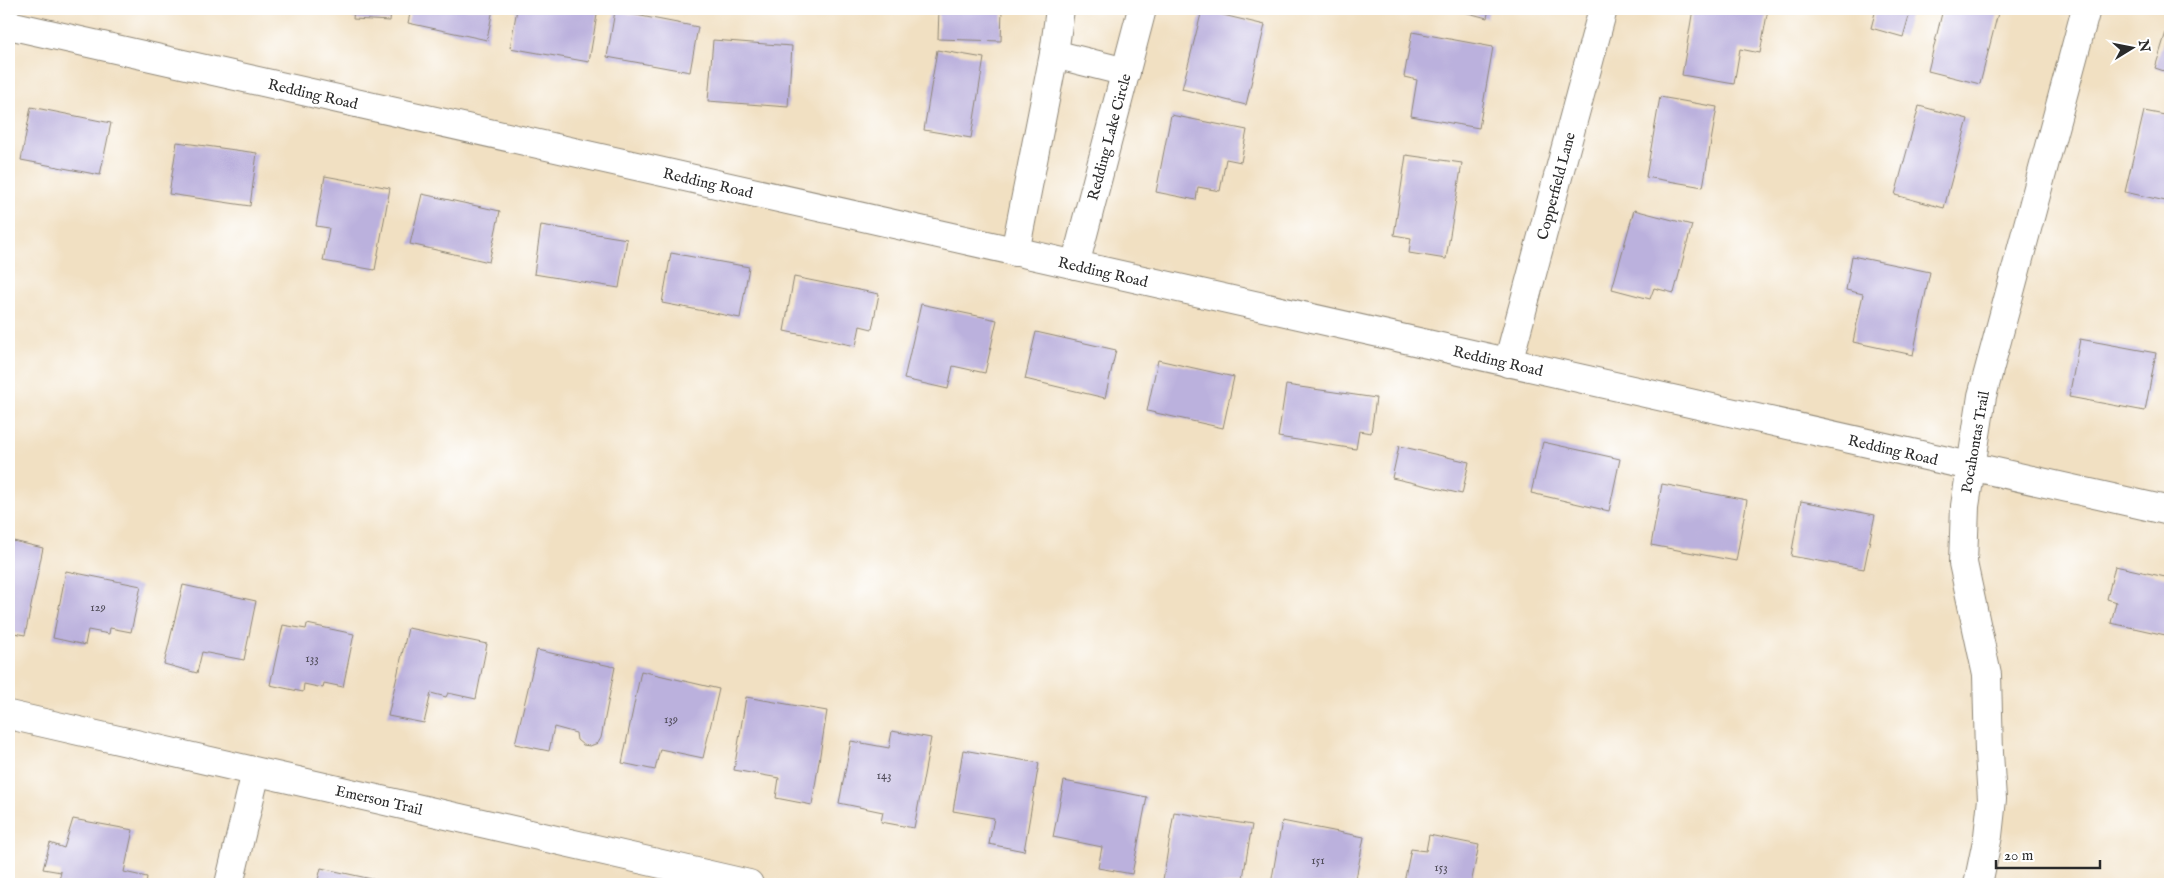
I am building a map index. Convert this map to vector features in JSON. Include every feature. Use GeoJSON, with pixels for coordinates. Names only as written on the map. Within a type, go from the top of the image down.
{"type":"FeatureCollection","features":[{"type":"Feature","properties":{"kind":"street"},"geometry":{"type":"LineString","coordinates":[[1015,252],[1054,54],[1060,9]]}},
{"type":"Feature","properties":{"kind":"street","name":"Redding Lake Circle"},"geometry":{"type":"LineString","coordinates":[[1075,265],[1142,9]]}},
{"type":"Feature","properties":{"kind":"street","name":"Copperfield Lane"},"geometry":{"type":"LineString","coordinates":[[1508,363],[1603,9]]}},
{"type":"Feature","properties":{"kind":"street","name":"Pocahontas Trail"},"geometry":{"type":"LineString","coordinates":[[1978,884],[1988,836],[1992,798],[1987,675],[1963,563],[1965,506],[1982,396],[2086,9]]}},
{"type":"Feature","properties":{"kind":"street","name":"Redding Road"},"geometry":{"type":"LineString","coordinates":[[9,25],[2170,511]]}},
{"type":"Feature","properties":{"kind":"street"},"geometry":{"type":"LineString","coordinates":[[1054,54],[1126,72]]}},
{"type":"Feature","properties":{"kind":"street","name":"Emerson Trail"},"geometry":{"type":"LineString","coordinates":[[9,715],[256,772],[674,876],[749,884]]}},
{"type":"Feature","properties":{"kind":"street"},"geometry":{"type":"LineString","coordinates":[[229,884],[256,772]]}},
{"type":"Feature","properties":{"kind":"building"},"geometry":{"type":"Polygon","coordinates":[[[354,9],[391,9],[390,21],[353,19],[354,9]]]}},
{"type":"Feature","properties":{"kind":"building"},"geometry":{"type":"Polygon","coordinates":[[[411,9],[493,9],[487,40],[408,23],[411,9]]]}},
{"type":"Feature","properties":{"kind":"building"},"geometry":{"type":"Polygon","coordinates":[[[517,9],[598,9],[589,62],[510,48],[517,9]]]}},
{"type":"Feature","properties":{"kind":"building"},"geometry":{"type":"Polygon","coordinates":[[[939,9],[1002,9],[1001,41],[938,39],[939,9]]]}},
{"type":"Feature","properties":{"kind":"building"},"geometry":{"type":"Polygon","coordinates":[[[1453,9],[1489,9],[1487,18],[1453,9]]]}},
{"type":"Feature","properties":{"kind":"building"},"geometry":{"type":"Polygon","coordinates":[[[1693,9],[1768,9],[1760,53],[1740,49],[1734,84],[1682,75],[1693,9]]]}},
{"type":"Feature","properties":{"kind":"building"},"geometry":{"type":"Polygon","coordinates":[[[1876,9],[1911,9],[1903,37],[1871,28],[1876,9]]]}},
{"type":"Feature","properties":{"kind":"building"},"geometry":{"type":"Polygon","coordinates":[[[1943,9],[1999,9],[1980,84],[1928,71],[1943,9]]]}},
{"type":"Feature","properties":{"kind":"building"},"geometry":{"type":"Polygon","coordinates":[[[1202,10],[1265,25],[1246,105],[1182,89],[1202,10]]]}},
{"type":"Feature","properties":{"kind":"building"},"geometry":{"type":"Polygon","coordinates":[[[615,11],[698,27],[690,72],[607,57],[615,11]]]}},
{"type":"Feature","properties":{"kind":"building"},"geometry":{"type":"Polygon","coordinates":[[[2170,19],[2170,73],[2155,68],[2170,19]]]}},
{"type":"Feature","properties":{"kind":"building"},"geometry":{"type":"Polygon","coordinates":[[[1412,32],[1493,47],[1479,128],[1411,116],[1417,80],[1404,77],[1412,32]]]}},
{"type":"Feature","properties":{"kind":"building"},"geometry":{"type":"Polygon","coordinates":[[[713,40],[792,46],[788,107],[708,101],[713,40]]]}},
{"type":"Feature","properties":{"kind":"building"},"geometry":{"type":"Polygon","coordinates":[[[937,50],[984,58],[971,138],[924,130],[937,50]]]}},
{"type":"Feature","properties":{"kind":"building"},"geometry":{"type":"Polygon","coordinates":[[[1660,97],[1717,107],[1703,187],[1646,177],[1660,97]]]}},
{"type":"Feature","properties":{"kind":"building"},"geometry":{"type":"Polygon","coordinates":[[[1919,106],[1968,119],[1944,208],[1895,195],[1919,106]]]}},
{"type":"Feature","properties":{"kind":"building"},"geometry":{"type":"Polygon","coordinates":[[[31,107],[111,123],[100,175],[21,160],[31,107]]]}},
{"type":"Feature","properties":{"kind":"building"},"geometry":{"type":"Polygon","coordinates":[[[2144,111],[2170,116],[2170,202],[2125,192],[2144,111]]]}},
{"type":"Feature","properties":{"kind":"building"},"geometry":{"type":"Polygon","coordinates":[[[1171,115],[1247,130],[1241,162],[1226,159],[1220,191],[1198,187],[1196,200],[1156,192],[1171,115]]]}},
{"type":"Feature","properties":{"kind":"building"},"geometry":{"type":"Polygon","coordinates":[[[177,142],[257,153],[250,206],[169,194],[177,142]]]}},
{"type":"Feature","properties":{"kind":"building"},"geometry":{"type":"Polygon","coordinates":[[[1406,155],[1462,163],[1446,259],[1409,253],[1411,238],[1394,235],[1406,155]]]}},
{"type":"Feature","properties":{"kind":"building"},"geometry":{"type":"Polygon","coordinates":[[[325,176],[390,188],[375,270],[323,261],[329,228],[316,226],[325,176]]]}},
{"type":"Feature","properties":{"kind":"building"},"geometry":{"type":"Polygon","coordinates":[[[422,194],[500,211],[489,262],[410,244],[422,194]]]}},
{"type":"Feature","properties":{"kind":"building"},"geometry":{"type":"Polygon","coordinates":[[[1634,210],[1692,225],[1674,293],[1654,288],[1650,299],[1612,289],[1634,210]]]}},
{"type":"Feature","properties":{"kind":"building"},"geometry":{"type":"Polygon","coordinates":[[[541,225],[627,239],[619,288],[534,274],[541,225]]]}},
{"type":"Feature","properties":{"kind":"building"},"geometry":{"type":"Polygon","coordinates":[[[671,253],[749,267],[740,318],[662,303],[671,253]]]}},
{"type":"Feature","properties":{"kind":"building"},"geometry":{"type":"Polygon","coordinates":[[[1852,256],[1930,272],[1913,355],[1853,342],[1863,294],[1846,290],[1852,256]]]}},
{"type":"Feature","properties":{"kind":"building"},"geometry":{"type":"Polygon","coordinates":[[[794,277],[879,294],[872,329],[860,326],[856,346],[784,331],[794,277]]]}},
{"type":"Feature","properties":{"kind":"building"},"geometry":{"type":"Polygon","coordinates":[[[921,304],[997,320],[985,373],[953,366],[948,389],[904,379],[921,304]]]}},
{"type":"Feature","properties":{"kind":"building"},"geometry":{"type":"Polygon","coordinates":[[[1036,332],[1116,350],[1105,398],[1025,379],[1036,332]]]}},
{"type":"Feature","properties":{"kind":"building"},"geometry":{"type":"Polygon","coordinates":[[[2080,339],[2156,353],[2145,411],[2069,397],[2080,339]]]}},
{"type":"Feature","properties":{"kind":"building"},"geometry":{"type":"Polygon","coordinates":[[[1158,360],[1234,377],[1223,428],[1147,411],[1158,360]]]}},
{"type":"Feature","properties":{"kind":"building"},"geometry":{"type":"Polygon","coordinates":[[[1286,385],[1376,398],[1371,433],[1359,431],[1356,449],[1278,437],[1286,385]]]}},
{"type":"Feature","properties":{"kind":"building"},"geometry":{"type":"Polygon","coordinates":[[[1543,442],[1620,459],[1609,511],[1531,493],[1543,442]]]}},
{"type":"Feature","properties":{"kind":"building"},"geometry":{"type":"Polygon","coordinates":[[[1399,446],[1469,462],[1462,494],[1392,478],[1399,446]]]}},
{"type":"Feature","properties":{"kind":"building"},"geometry":{"type":"Polygon","coordinates":[[[1662,484],[1747,500],[1736,561],[1651,545],[1662,484]]]}},
{"type":"Feature","properties":{"kind":"building"},"geometry":{"type":"Polygon","coordinates":[[[1801,501],[1875,515],[1864,569],[1791,556],[1801,501]]]}},
{"type":"Feature","properties":{"kind":"building"},"geometry":{"type":"Polygon","coordinates":[[[9,540],[43,548],[25,635],[9,632],[9,540]]]}},
{"type":"Feature","properties":{"kind":"building"},"geometry":{"type":"Polygon","coordinates":[[[2115,566],[2170,578],[2170,636],[2111,623],[2116,602],[2107,599],[2115,566]]]}},
{"type":"Feature","properties":{"kind":"building"},"geometry":{"type":"Polygon","coordinates":[[[66,571],[141,586],[131,632],[110,628],[109,634],[88,630],[85,645],[53,638],[66,571]]]}},
{"type":"Feature","properties":{"kind":"building"},"geometry":{"type":"Polygon","coordinates":[[[183,585],[256,601],[244,660],[202,652],[197,673],[164,664],[183,585]]]}},
{"type":"Feature","properties":{"kind":"building"},"geometry":{"type":"Polygon","coordinates":[[[307,624],[354,634],[343,687],[324,683],[323,688],[304,684],[303,692],[270,685],[283,625],[306,629],[307,624]]]}},
{"type":"Feature","properties":{"kind":"building"},"geometry":{"type":"Polygon","coordinates":[[[408,628],[487,644],[476,699],[448,693],[446,697],[431,693],[424,723],[388,716],[408,628]]]}},
{"type":"Feature","properties":{"kind":"building"},"geometry":{"type":"Polygon","coordinates":[[[537,650],[615,667],[601,738],[598,743],[590,746],[583,745],[577,740],[576,733],[554,727],[549,751],[515,744],[537,650]]]}},
{"type":"Feature","properties":{"kind":"building"},"geometry":{"type":"Polygon","coordinates":[[[641,671],[719,689],[703,758],[660,749],[655,770],[622,763],[641,671]]]}},
{"type":"Feature","properties":{"kind":"building"},"geometry":{"type":"Polygon","coordinates":[[[746,697],[827,711],[812,805],[776,798],[779,778],[734,770],[746,697]]]}},
{"type":"Feature","properties":{"kind":"building"},"geometry":{"type":"Polygon","coordinates":[[[892,731],[931,738],[914,828],[881,822],[883,812],[839,803],[851,741],[889,748],[892,731]]]}},
{"type":"Feature","properties":{"kind":"building"},"geometry":{"type":"Polygon","coordinates":[[[963,750],[1039,763],[1024,851],[989,844],[994,818],[953,811],[963,750]]]}},
{"type":"Feature","properties":{"kind":"building"},"geometry":{"type":"Polygon","coordinates":[[[1064,781],[1147,797],[1132,874],[1098,868],[1102,847],[1053,837],[1064,781]]]}},
{"type":"Feature","properties":{"kind":"building"},"geometry":{"type":"Polygon","coordinates":[[[1174,812],[1252,825],[1242,884],[1185,884],[1163,880],[1174,812]]]}},
{"type":"Feature","properties":{"kind":"building"},"geometry":{"type":"Polygon","coordinates":[[[73,819],[133,830],[124,872],[147,877],[146,884],[58,884],[61,872],[43,869],[50,843],[64,848],[73,819]]]}},
{"type":"Feature","properties":{"kind":"building"},"geometry":{"type":"Polygon","coordinates":[[[1282,821],[1364,837],[1355,884],[1271,884],[1282,821]]]}},
{"type":"Feature","properties":{"kind":"building"},"geometry":{"type":"Polygon","coordinates":[[[1429,835],[1479,845],[1471,884],[1416,884],[1404,882],[1411,849],[1426,851],[1429,835]]]}},
{"type":"Feature","properties":{"kind":"building"},"geometry":{"type":"Polygon","coordinates":[[[321,868],[390,883],[317,884],[321,868]]]}}]}
